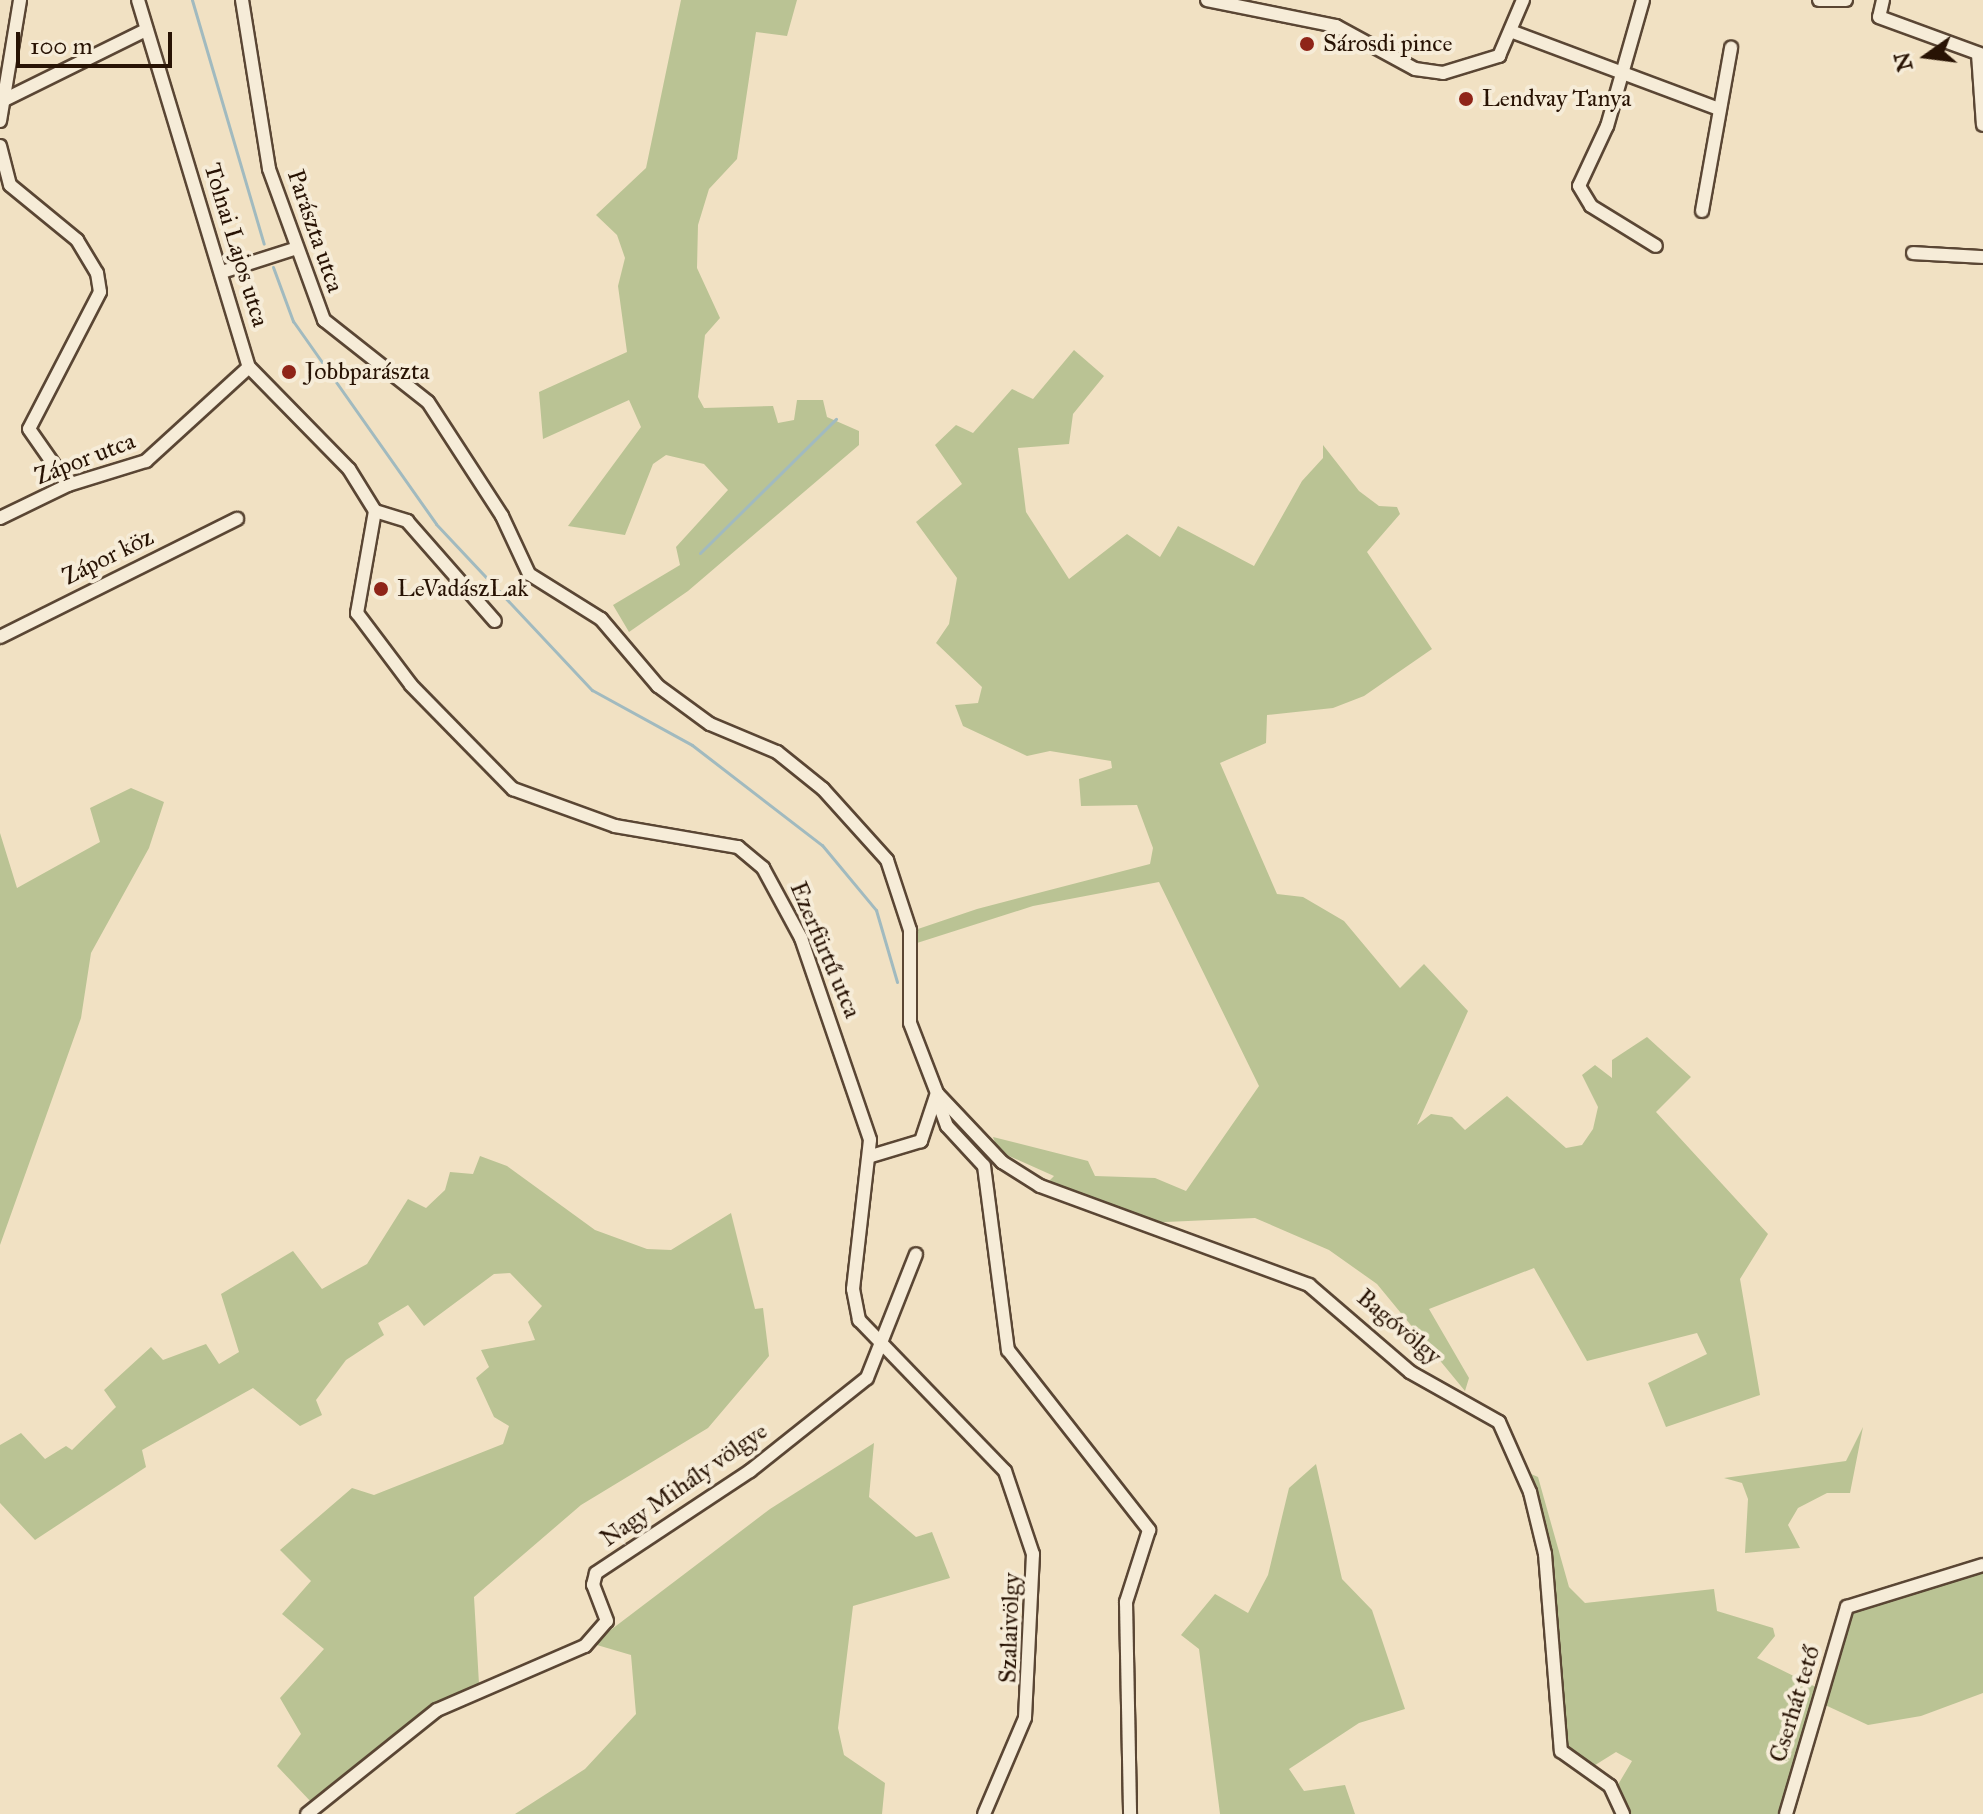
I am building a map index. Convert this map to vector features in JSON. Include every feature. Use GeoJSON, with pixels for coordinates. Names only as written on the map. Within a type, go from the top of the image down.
{"type":"FeatureCollection","features":[{"type":"Feature","properties":{"kind":"street"},"geometry":{"type":"LineString","coordinates":[[0,121],[20,0]]}},
{"type":"Feature","properties":{"kind":"street","name":"Tolnai Lajos utca"},"geometry":{"type":"LineString","coordinates":[[138,0],[249,367],[349,469],[375,511]]}},
{"type":"Feature","properties":{"kind":"street","name":"Parászta utca"},"geometry":{"type":"LineString","coordinates":[[242,0],[269,169],[294,249],[324,320],[428,402],[542,586],[601,619],[658,686],[710,724],[777,752],[802,772],[887,860],[910,930],[910,1023],[937,1093]]}},
{"type":"Feature","properties":{"kind":"street"},"geometry":{"type":"LineString","coordinates":[[1207,0],[1336,26],[1415,69],[1443,73],[1499,56],[1513,32],[1523,0]]}},
{"type":"Feature","properties":{"kind":"street"},"geometry":{"type":"LineString","coordinates":[[1643,0],[1623,74],[1579,186],[1591,206],[1656,246]]}},
{"type":"Feature","properties":{"kind":"street"},"geometry":{"type":"LineString","coordinates":[[1819,0],[1846,0]]}},
{"type":"Feature","properties":{"kind":"street"},"geometry":{"type":"LineString","coordinates":[[1883,0],[1879,17],[1981,55],[1983,125]]}},
{"type":"Feature","properties":{"kind":"street"},"geometry":{"type":"LineString","coordinates":[[1,101],[146,30]]}},
{"type":"Feature","properties":{"kind":"street"},"geometry":{"type":"LineString","coordinates":[[1513,32],[1716,108]]}},
{"type":"Feature","properties":{"kind":"street"},"geometry":{"type":"LineString","coordinates":[[1702,211],[1716,108],[1731,48]]}},
{"type":"Feature","properties":{"kind":"street"},"geometry":{"type":"LineString","coordinates":[[0,146],[10,185],[77,240],[97,273],[100,292],[29,429],[68,485]]}},
{"type":"Feature","properties":{"kind":"street"},"geometry":{"type":"LineString","coordinates":[[222,272],[294,249]]}},
{"type":"Feature","properties":{"kind":"street"},"geometry":{"type":"LineString","coordinates":[[1913,253],[1983,257]]}},
{"type":"Feature","properties":{"kind":"street","name":"Zápor utca"},"geometry":{"type":"LineString","coordinates":[[0,518],[68,485],[146,461],[249,367]]}},
{"type":"Feature","properties":{"kind":"street"},"geometry":{"type":"LineString","coordinates":[[375,511],[407,521],[495,621]]}},
{"type":"Feature","properties":{"kind":"street","name":"Ezerfürtű utca"},"geometry":{"type":"LineString","coordinates":[[375,511],[357,613],[411,685],[513,789],[615,826],[738,847],[763,868],[832,1019],[871,1156],[853,1289],[859,1320],[884,1346]]}},
{"type":"Feature","properties":{"kind":"street","name":"Zápor köz"},"geometry":{"type":"LineString","coordinates":[[0,637],[237,519]]}},
{"type":"Feature","properties":{"kind":"street"},"geometry":{"type":"LineString","coordinates":[[871,1156],[921,1141],[937,1093]]}},
{"type":"Feature","properties":{"kind":"street","name":"Bagóvölgy"},"geometry":{"type":"LineString","coordinates":[[937,1093],[1002,1162],[1040,1186],[1309,1285],[1410,1372],[1499,1422],[1526,1480],[1545,1554],[1561,1751],[1610,1786],[1623,1814]]}},
{"type":"Feature","properties":{"kind":"street"},"geometry":{"type":"LineString","coordinates":[[940,1107],[947,1126],[984,1166],[1008,1350],[1149,1530],[1126,1602],[1130,1814]]}},
{"type":"Feature","properties":{"kind":"street"},"geometry":{"type":"LineString","coordinates":[[884,1346],[916,1254]]}},
{"type":"Feature","properties":{"kind":"street","name":"Nagy Mihály völgye"},"geometry":{"type":"LineString","coordinates":[[307,1814],[437,1710],[585,1646],[607,1621],[593,1585],[596,1573],[857,1390],[884,1346]]}},
{"type":"Feature","properties":{"kind":"street","name":"Szalaivölgy"},"geometry":{"type":"LineString","coordinates":[[884,1346],[1005,1471],[1033,1554],[1025,1718],[984,1814]]}},
{"type":"Feature","properties":{"kind":"street","name":"Cserhát tető"},"geometry":{"type":"LineString","coordinates":[[1786,1814],[1847,1607],[1983,1565]]}},
{"type":"Feature","properties":{"kind":"green space"},"geometry":{"type":"Polygon","coordinates":[[[681,0],[797,0],[787,36],[756,32],[737,159],[709,189],[698,225],[697,268],[720,318],[705,335],[698,397],[704,408],[773,406],[778,423],[794,420],[797,400],[823,400],[827,417],[859,431],[859,445],[688,591],[629,632],[613,605],[680,565],[676,547],[728,490],[704,464],[666,455],[653,464],[625,535],[568,526],[641,427],[629,400],[543,439],[539,392],[627,352],[618,286],[625,258],[617,235],[596,215],[646,168],[681,0]]]}},
{"type":"Feature","properties":{"kind":"green space"},"geometry":{"type":"Polygon","coordinates":[[[1074,350],[1104,376],[1073,414],[1069,444],[1018,448],[1026,512],[1069,579],[1127,534],[1160,557],[1178,526],[1254,566],[1302,481],[1323,458],[1323,445],[1359,491],[1379,506],[1397,507],[1400,514],[1367,552],[1432,649],[1364,696],[1333,708],[1267,715],[1266,743],[1220,763],[1277,894],[1303,897],[1344,921],[1400,988],[1424,964],[1468,1011],[1417,1125],[1431,1114],[1452,1117],[1465,1130],[1507,1096],[1566,1148],[1582,1145],[1593,1129],[1598,1107],[1582,1075],[1595,1065],[1612,1078],[1612,1060],[1647,1037],[1691,1077],[1656,1112],[1768,1234],[1740,1279],[1760,1395],[1666,1427],[1648,1383],[1707,1354],[1697,1333],[1587,1361],[1534,1268],[1429,1309],[1469,1378],[1465,1391],[1377,1284],[1329,1250],[1255,1218],[1143,1223],[1047,1183],[1054,1176],[998,1151],[993,1137],[1088,1161],[1095,1176],[1155,1178],[1186,1191],[1259,1086],[1159,882],[1033,906],[917,943],[915,930],[977,909],[1150,864],[1153,848],[1137,805],[1081,806],[1079,779],[1112,768],[1111,761],[1050,751],[1027,756],[963,726],[955,705],[978,703],[982,687],[936,643],[949,624],[957,578],[916,522],[962,484],[935,445],[956,425],[973,433],[1012,389],[1033,399],[1074,350]]]}},
{"type":"Feature","properties":{"kind":"green space"},"geometry":{"type":"Polygon","coordinates":[[[131,788],[164,802],[149,848],[91,953],[81,1018],[0,1245],[0,833],[17,888],[100,842],[90,808],[131,788]]]}},
{"type":"Feature","properties":{"kind":"green space"},"geometry":{"type":"Polygon","coordinates":[[[480,1156],[507,1166],[595,1230],[647,1249],[671,1250],[731,1213],[755,1309],[763,1308],[769,1356],[708,1428],[581,1505],[474,1597],[479,1684],[446,1698],[313,1804],[277,1766],[301,1734],[280,1698],[324,1649],[282,1614],[311,1581],[280,1550],[352,1488],[374,1495],[503,1444],[509,1426],[494,1417],[476,1378],[489,1367],[481,1350],[535,1340],[528,1322],[542,1306],[510,1273],[494,1274],[424,1326],[408,1305],[378,1323],[384,1335],[346,1360],[316,1400],[322,1415],[300,1426],[253,1388],[142,1450],[146,1467],[35,1540],[0,1503],[0,1445],[21,1433],[45,1459],[66,1446],[72,1450],[116,1407],[104,1390],[151,1347],[163,1360],[206,1344],[219,1364],[239,1352],[221,1294],[293,1251],[322,1289],[367,1264],[408,1199],[426,1208],[445,1190],[450,1172],[473,1174],[480,1156]]]}},
{"type":"Feature","properties":{"kind":"green space"},"geometry":{"type":"Polygon","coordinates":[[[1863,1427],[1850,1493],[1827,1493],[1798,1508],[1788,1525],[1800,1548],[1745,1553],[1748,1499],[1742,1483],[1724,1478],[1846,1461],[1863,1427]]]}},
{"type":"Feature","properties":{"kind":"green space"},"geometry":{"type":"Polygon","coordinates":[[[874,1443],[869,1497],[916,1537],[932,1532],[950,1578],[853,1606],[838,1728],[844,1755],[885,1783],[882,1814],[515,1814],[585,1769],[636,1714],[631,1655],[597,1645],[608,1632],[770,1509],[874,1443]]]}},
{"type":"Feature","properties":{"kind":"green space"},"geometry":{"type":"Polygon","coordinates":[[[1316,1464],[1342,1579],[1372,1610],[1405,1709],[1359,1723],[1289,1769],[1304,1791],[1345,1785],[1355,1814],[1220,1814],[1199,1649],[1181,1635],[1215,1594],[1248,1613],[1268,1575],[1289,1488],[1316,1464]]]}},
{"type":"Feature","properties":{"kind":"green space"},"geometry":{"type":"Polygon","coordinates":[[[1531,1474],[1538,1477],[1569,1587],[1585,1603],[1714,1589],[1717,1611],[1773,1628],[1775,1636],[1757,1658],[1818,1688],[1779,1814],[1626,1814],[1616,1788],[1632,1761],[1616,1752],[1592,1767],[1566,1749],[1531,1474]]]}},
{"type":"Feature","properties":{"kind":"green space"},"geometry":{"type":"Polygon","coordinates":[[[1983,1572],[1983,1693],[1921,1716],[1868,1725],[1823,1704],[1853,1611],[1983,1572]]]}},
{"type":"Feature","properties":{"kind":"waterway"},"geometry":{"type":"LineString","coordinates":[[192,0],[264,244]]}},
{"type":"Feature","properties":{"kind":"waterway"},"geometry":{"type":"LineString","coordinates":[[273,267],[293,321],[436,524],[592,690],[692,745],[822,845],[876,910],[897,982]]}},
{"type":"Feature","properties":{"kind":"waterway"},"geometry":{"type":"LineString","coordinates":[[700,553],[836,419]]}},
{"type":"Feature","properties":{"kind":"place","name":"Sárosdi pince"},"geometry":{"type":"Point","coordinates":[1307,44]}},
{"type":"Feature","properties":{"kind":"place","name":"Lendvay Tanya"},"geometry":{"type":"Point","coordinates":[1466,99]}},
{"type":"Feature","properties":{"kind":"place","name":"Jobbparászta"},"geometry":{"type":"Point","coordinates":[289,372]}},
{"type":"Feature","properties":{"kind":"place","name":"LeVadászLak"},"geometry":{"type":"Point","coordinates":[381,589]}}]}
